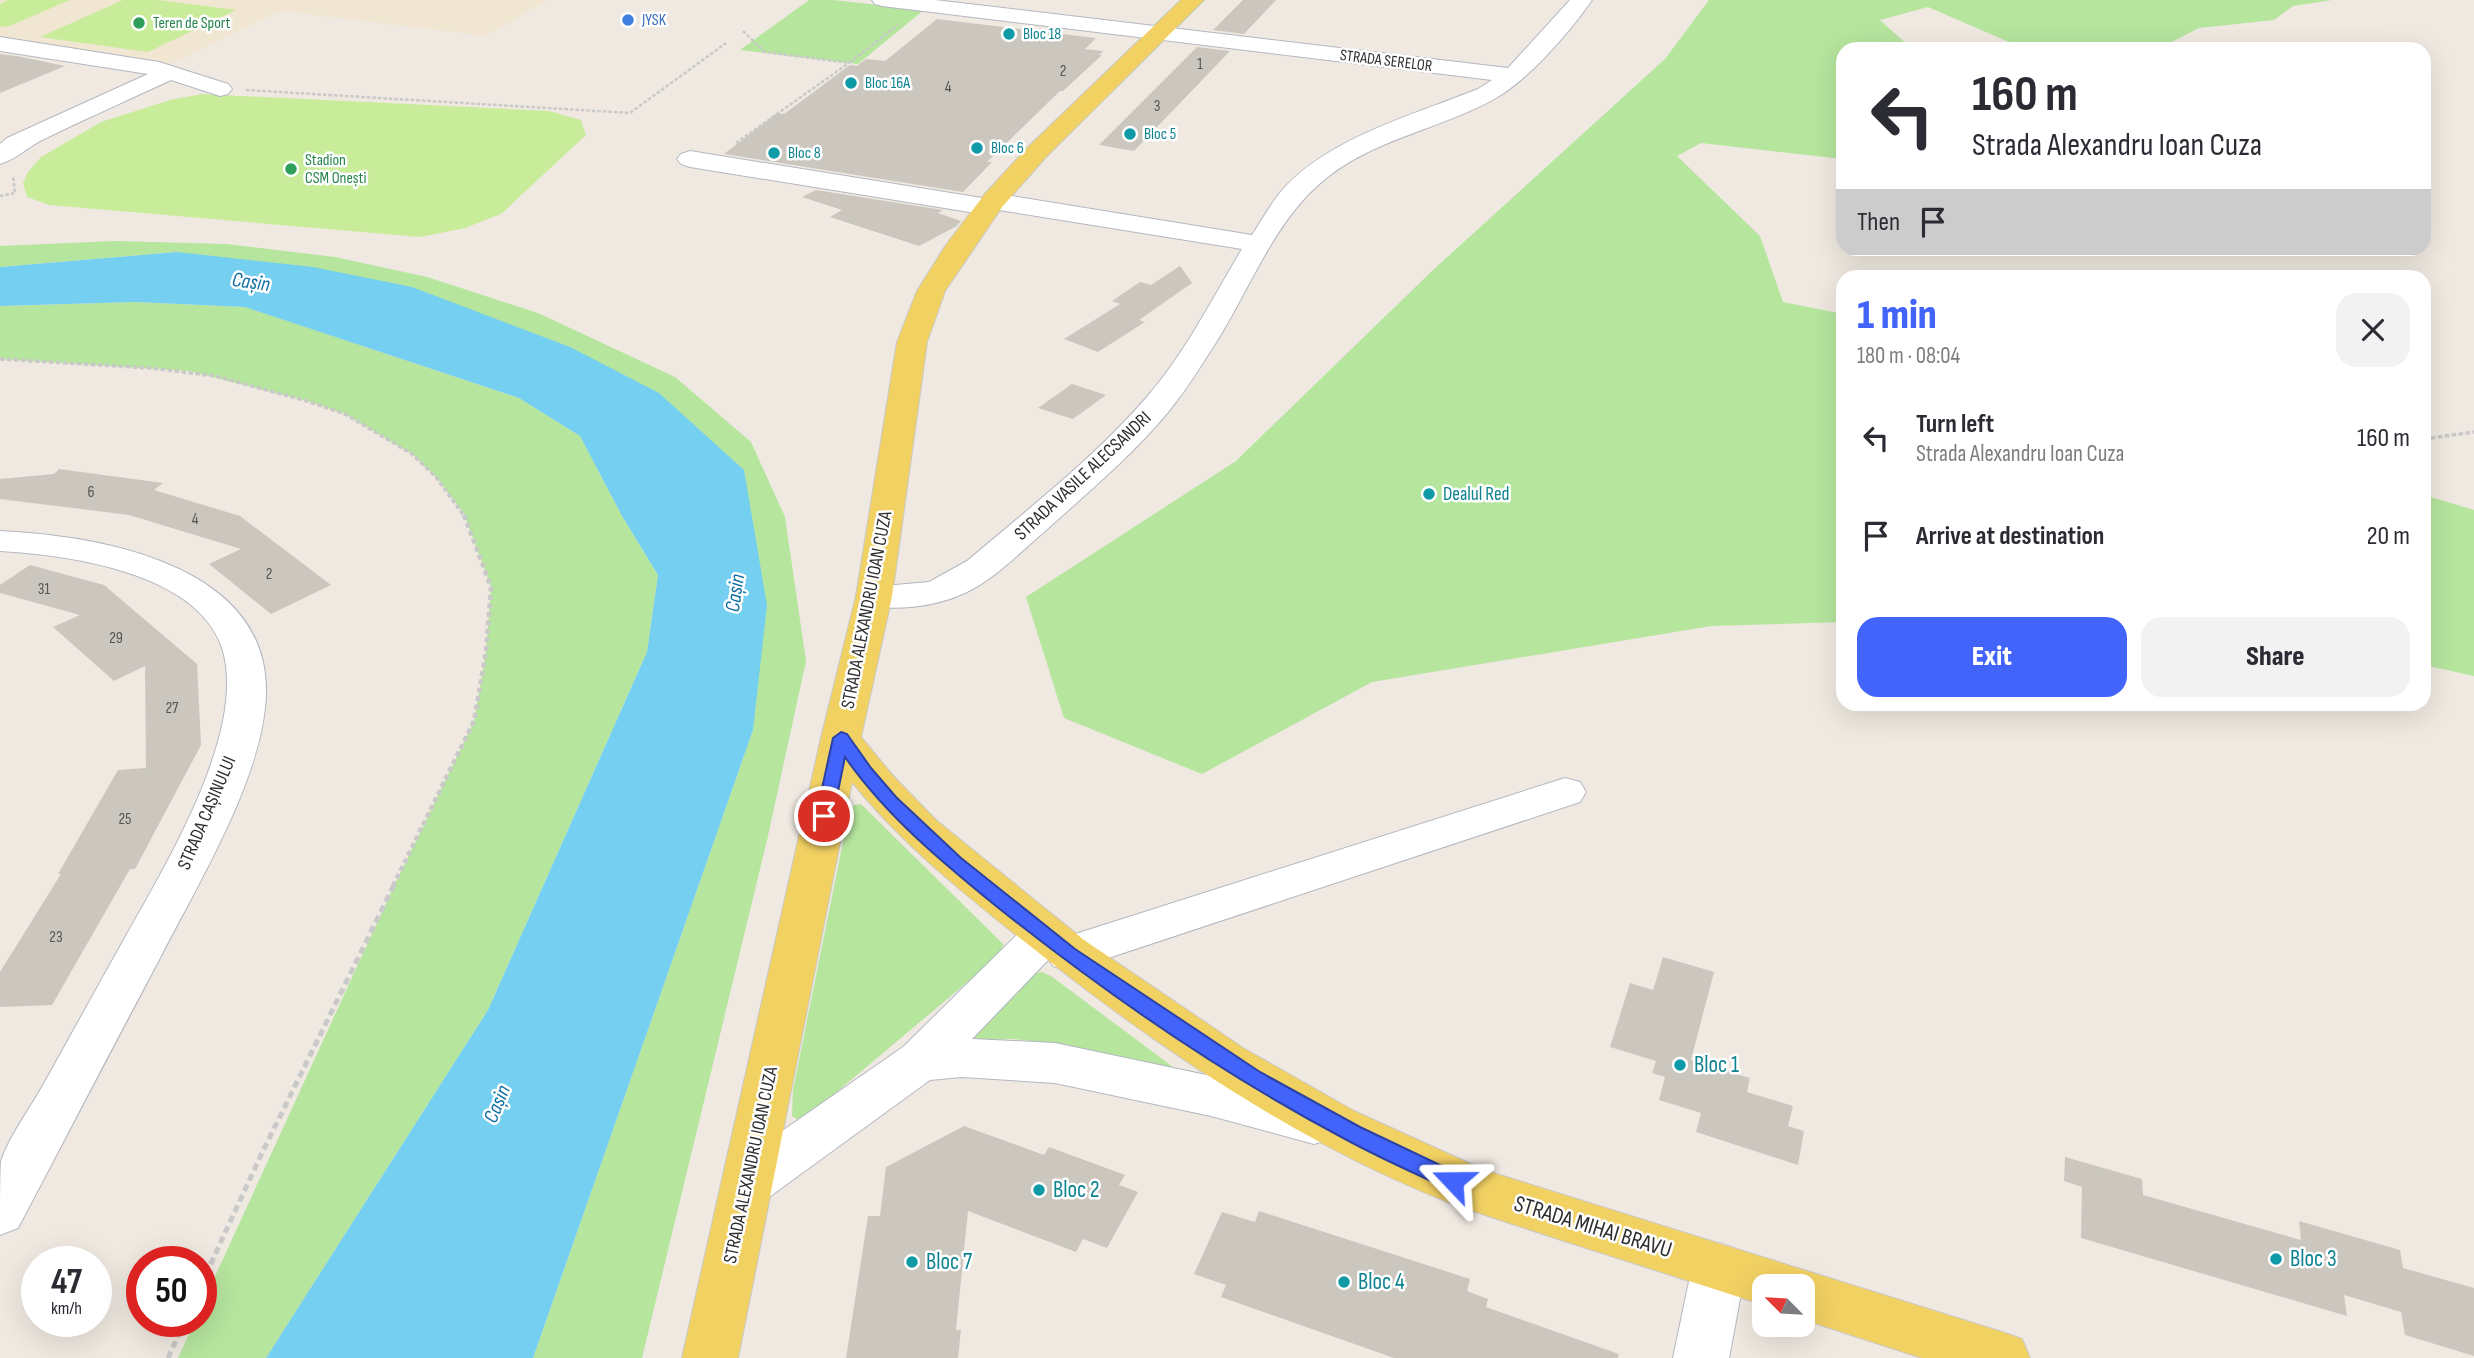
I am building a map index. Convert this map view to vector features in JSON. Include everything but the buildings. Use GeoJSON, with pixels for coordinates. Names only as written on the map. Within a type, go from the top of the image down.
{"type":"FeatureCollection","features":[{"type":"Feature","properties":{"kind":"main road","name":"STRADA ALEXANDRU IOAN CUZA"},"geometry":{"type":"LineString","coordinates":[[710,1358],[841,738],[874,596],[912,342],[931,291],[991,204],[1036,153],[1193,0]]}},
{"type":"Feature","properties":{"kind":"main road","name":"STRADA MIHAI BRAVU"},"geometry":{"type":"LineString","coordinates":[[841,738],[890,801],[955,863],[1057,944],[1242,1070],[1353,1134],[1414,1164],[1491,1195],[1752,1277]]}},
{"type":"Feature","properties":{"kind":"main road"},"geometry":{"type":"LineString","coordinates":[[1815,1298],[2002,1358]]}},
{"type":"Feature","properties":{"kind":"street","name":"STRADA SERELOR"},"geometry":{"type":"LineString","coordinates":[[882,0],[1514,76]]}},
{"type":"Feature","properties":{"kind":"street"},"geometry":{"type":"LineString","coordinates":[[1514,76],[1572,2]]}},
{"type":"Feature","properties":{"kind":"street"},"geometry":{"type":"LineString","coordinates":[[0,44],[171,72],[187,80],[219,89]]}},
{"type":"Feature","properties":{"kind":"street"},"geometry":{"type":"LineString","coordinates":[[0,156],[16,143],[171,72]]}},
{"type":"Feature","properties":{"kind":"street","name":"STRADA VASILE ALECSANDRI"},"geometry":{"type":"LineString","coordinates":[[874,596],[929,594],[959,584],[1114,453],[1159,403],[1203,338],[1289,199],[1309,179],[1332,162],[1386,135],[1486,94],[1514,76]]}},
{"type":"Feature","properties":{"kind":"street"},"geometry":{"type":"LineString","coordinates":[[700,160],[1259,244]]}},
{"type":"Feature","properties":{"kind":"street","name":"STRADA CAȘINULUI"},"geometry":{"type":"LineString","coordinates":[[0,541],[58,545],[96,552],[157,572],[191,591],[220,614],[232,629],[244,660],[247,697],[244,717],[222,783],[177,883],[7,1187]]}},
{"type":"Feature","properties":{"kind":"street"},"geometry":{"type":"LineString","coordinates":[[747,1184],[920,1061],[1057,944],[1564,792]]}},
{"type":"Feature","properties":{"kind":"street"},"geometry":{"type":"LineString","coordinates":[[920,1061],[962,1058],[1055,1063],[1211,1096],[1353,1134]]}},
{"type":"Feature","properties":{"kind":"street"},"geometry":{"type":"LineString","coordinates":[[1701,1358],[1719,1267]]}},
{"type":"Feature","properties":{"kind":"path"},"geometry":{"type":"LineString","coordinates":[[700,160],[776,112],[797,102],[898,25]]}},
{"type":"Feature","properties":{"kind":"path"},"geometry":{"type":"LineString","coordinates":[[743,32],[765,52],[849,63]]}},
{"type":"Feature","properties":{"kind":"path"},"geometry":{"type":"LineString","coordinates":[[219,89],[630,113],[726,43]]}},
{"type":"Feature","properties":{"kind":"path"},"geometry":{"type":"LineString","coordinates":[[0,359],[189,371],[307,401],[345,414],[412,454],[436,477],[464,514],[491,587],[486,652],[474,721],[217,1250]]}},
{"type":"Feature","properties":{"kind":"path"},"geometry":{"type":"LineString","coordinates":[[2431,438],[2474,432]]}},
{"type":"Feature","properties":{"kind":"path"},"geometry":{"type":"LineString","coordinates":[[167,1358],[177,1337]]}},
{"type":"Feature","properties":{"kind":"shaded area"},"geometry":{"type":"Polygon","coordinates":[[[0,0],[548,0],[486,36],[281,11],[159,69],[0,51],[0,0]]]}},
{"type":"Feature","properties":{"kind":"green space"},"geometry":{"type":"Polygon","coordinates":[[[8,0],[70,0],[7,27],[0,26],[0,4],[8,0]]]}},
{"type":"Feature","properties":{"kind":"green space","name":"Teren de Sport"},"geometry":{"type":"Polygon","coordinates":[[[123,0],[158,0],[236,10],[148,52],[40,37],[123,0]]]}},
{"type":"Feature","properties":{"kind":"green space"},"geometry":{"type":"Polygon","coordinates":[[[809,0],[924,10],[858,64],[740,50],[809,0]]]}},
{"type":"Feature","properties":{"kind":"green space"},"geometry":{"type":"Polygon","coordinates":[[[1709,0],[2332,0],[2293,6],[2274,20],[2199,28],[2172,42],[2009,42],[1928,7],[1880,20],[1904,42],[1836,42],[1836,158],[1701,143],[1677,156],[1760,236],[1783,302],[1836,313],[1836,622],[1711,626],[1372,682],[1202,774],[1064,718],[1026,597],[1236,461],[1433,270],[1665,59],[1709,0]]]}},
{"type":"Feature","properties":{"kind":"green space","name":"Stadion CSM Onești"},"geometry":{"type":"Polygon","coordinates":[[[202,94],[549,111],[581,120],[586,135],[501,214],[465,228],[420,237],[49,205],[27,197],[23,183],[28,172],[41,157],[101,122],[170,100],[202,94]]]}},
{"type":"Feature","properties":{"kind":"green space"},"geometry":{"type":"Polygon","coordinates":[[[115,241],[226,244],[335,257],[427,277],[538,313],[675,377],[751,442],[785,517],[806,661],[768,836],[642,1358],[533,1358],[753,730],[744,470],[177,252],[0,267],[0,246],[115,241]]]}},
{"type":"Feature","properties":{"kind":"green space"},"geometry":{"type":"Polygon","coordinates":[[[135,302],[245,307],[519,398],[580,436],[622,516],[658,575],[647,652],[488,1010],[266,1358],[178,1358],[188,1337],[217,1337],[217,1272],[393,888],[474,721],[486,652],[491,587],[464,514],[436,477],[412,454],[345,414],[307,401],[189,371],[0,359],[0,306],[135,302]]]}},
{"type":"Feature","properties":{"kind":"green space"},"geometry":{"type":"Polygon","coordinates":[[[2431,497],[2474,510],[2474,676],[2431,667],[2431,497]]]}},
{"type":"Feature","properties":{"kind":"green space"},"geometry":{"type":"Polygon","coordinates":[[[861,804],[1004,945],[996,958],[801,1122],[792,1116],[793,1090],[849,812],[854,805],[861,804]]]}},
{"type":"Feature","properties":{"kind":"green space"},"geometry":{"type":"Polygon","coordinates":[[[1042,972],[1177,1070],[1102,1058],[1033,1041],[1004,1039],[974,1044],[966,1037],[1032,973],[1042,972]]]}},
{"type":"Feature","properties":{"kind":"water","name":"Cașin"},"geometry":{"type":"Polygon","coordinates":[[[177,252],[313,267],[412,287],[570,347],[659,393],[744,470],[767,605],[753,730],[533,1358],[266,1358],[488,1010],[647,652],[658,575],[622,516],[580,436],[519,398],[245,307],[135,302],[0,306],[0,267],[177,252]]]}},
{"type":"Feature","properties":{"kind":"place","name":"JYSK"},"geometry":{"type":"Point","coordinates":[628,20]}},
{"type":"Feature","properties":{"kind":"place","name":"Teren de Sport"},"geometry":{"type":"Point","coordinates":[139,23]}},
{"type":"Feature","properties":{"kind":"place","name":"Bloc 18"},"geometry":{"type":"Point","coordinates":[1009,34]}},
{"type":"Feature","properties":{"kind":"place","name":"Bloc 16A"},"geometry":{"type":"Point","coordinates":[851,83]}},
{"type":"Feature","properties":{"kind":"place","name":"Bloc 5"},"geometry":{"type":"Point","coordinates":[1130,134]}},
{"type":"Feature","properties":{"kind":"place","name":"Bloc 6"},"geometry":{"type":"Point","coordinates":[977,148]}},
{"type":"Feature","properties":{"kind":"place","name":"Bloc 8"},"geometry":{"type":"Point","coordinates":[774,153]}},
{"type":"Feature","properties":{"kind":"place","name":"Stadion CSM Onești"},"geometry":{"type":"Point","coordinates":[291,169]}},
{"type":"Feature","properties":{"kind":"place","name":"Dealul Red"},"geometry":{"type":"Point","coordinates":[1429,494]}},
{"type":"Feature","properties":{"kind":"place","name":"Bloc 1"},"geometry":{"type":"Point","coordinates":[1680,1065]}},
{"type":"Feature","properties":{"kind":"place","name":"Bloc 2"},"geometry":{"type":"Point","coordinates":[1039,1190]}},
{"type":"Feature","properties":{"kind":"place","name":"Bloc 3"},"geometry":{"type":"Point","coordinates":[2276,1259]}},
{"type":"Feature","properties":{"kind":"place","name":"Bloc 7"},"geometry":{"type":"Point","coordinates":[912,1262]}},
{"type":"Feature","properties":{"kind":"place","name":"Bloc 4"},"geometry":{"type":"Point","coordinates":[1344,1282]}},
{"type":"Feature","properties":{"kind":"route"},"geometry":{"type":"LineString","coordinates":[[824,816],[841,738],[890,801],[955,863],[1069,954],[1253,1077],[1353,1134],[1453,1181]]}}]}
